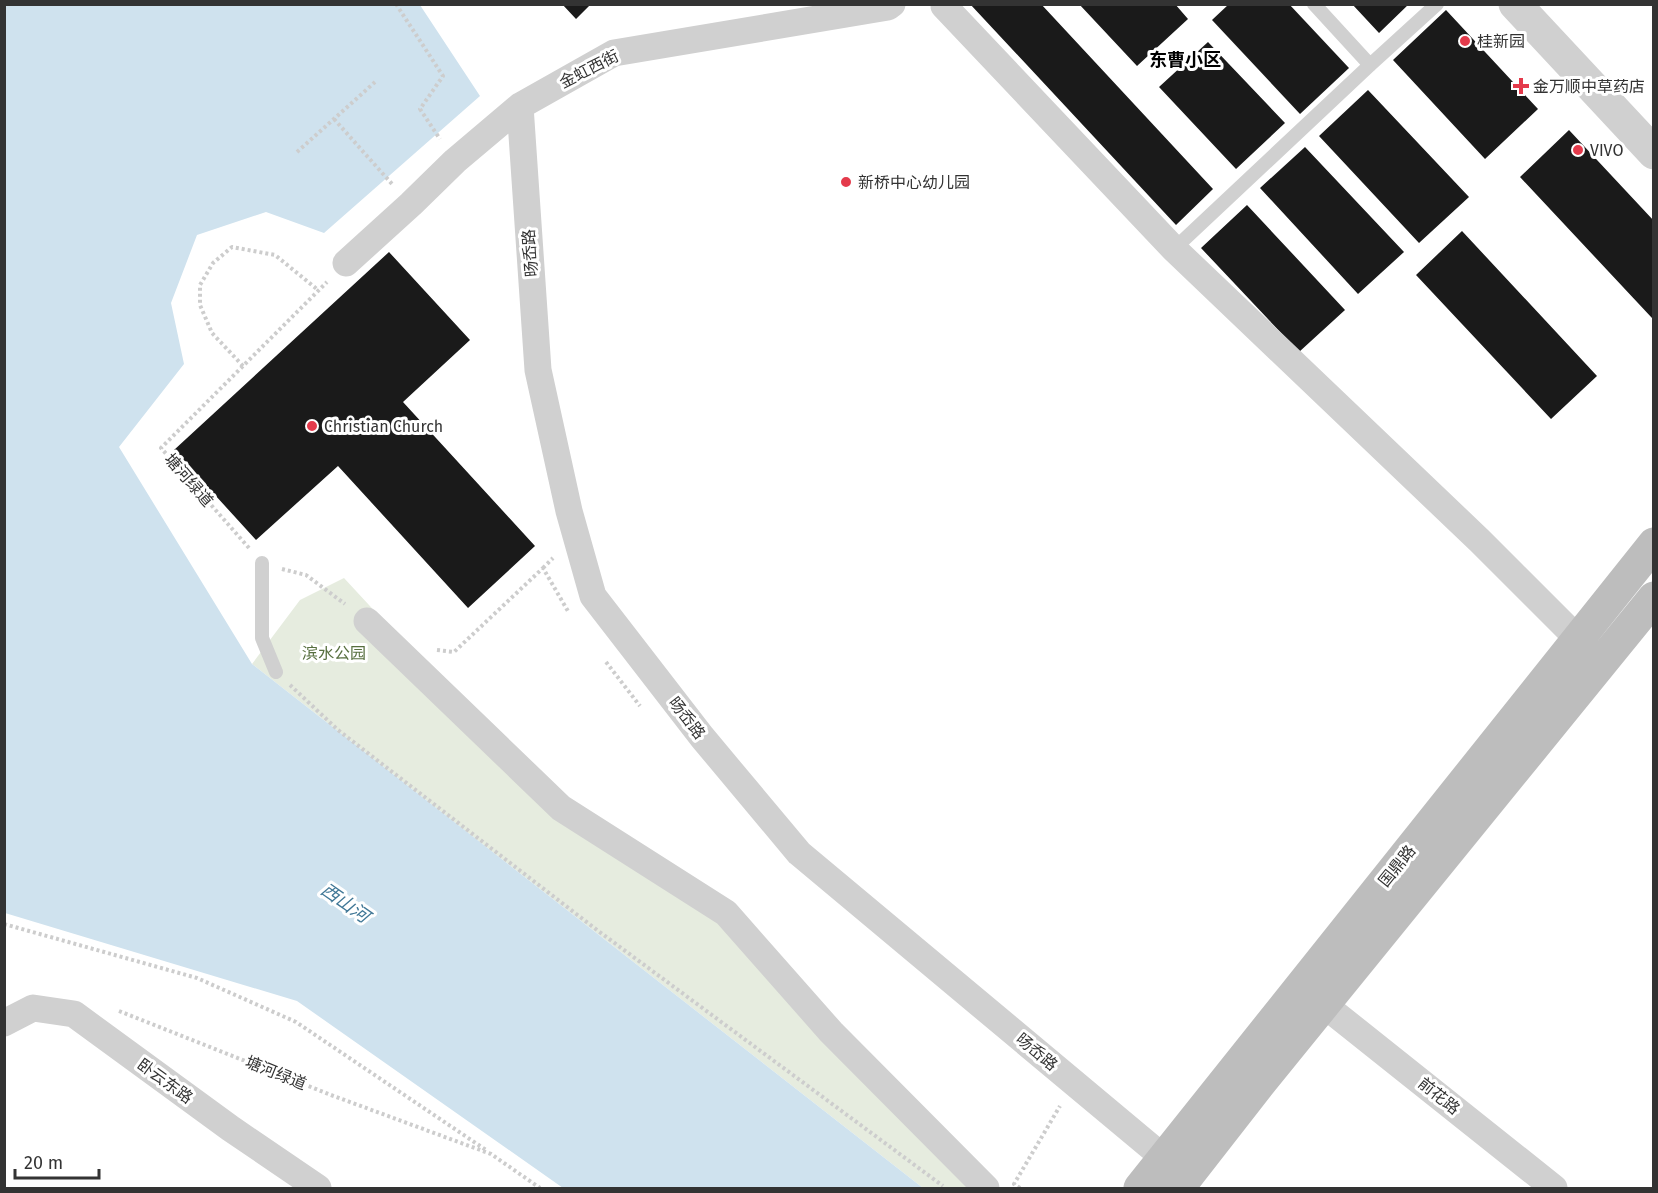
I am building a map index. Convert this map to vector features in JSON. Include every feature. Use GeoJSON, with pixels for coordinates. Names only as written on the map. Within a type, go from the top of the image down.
{"type":"FeatureCollection","features":[{"type":"Feature","properties":{"kind":"main road","name":"国鼎路"},"geometry":{"type":"LineString","coordinates":[[1140,1188],[1653,544]]}},
{"type":"Feature","properties":{"kind":"main road","name":"国鼎路"},"geometry":{"type":"LineString","coordinates":[[1178,1188],[1323,1004],[1653,598]]}},
{"type":"Feature","properties":{"kind":"street","name":"金虹西街"},"geometry":{"type":"LineString","coordinates":[[346,263],[455,161],[520,106],[614,53],[888,7],[892,4]]}},
{"type":"Feature","properties":{"kind":"street"},"geometry":{"type":"LineString","coordinates":[[944,4],[1174,249],[1480,541],[1578,639]]}},
{"type":"Feature","properties":{"kind":"street"},"geometry":{"type":"LineString","coordinates":[[1515,4],[1653,153]]}},
{"type":"Feature","properties":{"kind":"street","name":"旸岙路"},"geometry":{"type":"LineString","coordinates":[[520,106],[538,370],[569,511],[593,596],[702,737],[798,853],[1164,1158]]}},
{"type":"Feature","properties":{"kind":"street"},"geometry":{"type":"LineString","coordinates":[[367,621],[561,808],[726,913],[831,1032],[986,1188]]}},
{"type":"Feature","properties":{"kind":"street","name":"前花路"},"geometry":{"type":"LineString","coordinates":[[1323,1004],[1554,1188]]}},
{"type":"Feature","properties":{"kind":"street","name":"卧云东路"},"geometry":{"type":"LineString","coordinates":[[4,1023],[33,1008],[74,1014],[230,1128],[318,1188]]}},
{"type":"Feature","properties":{"kind":"lane"},"geometry":{"type":"LineString","coordinates":[[1314,4],[1370,65]]}},
{"type":"Feature","properties":{"kind":"lane"},"geometry":{"type":"LineString","coordinates":[[1174,249],[1437,4]]}},
{"type":"Feature","properties":{"kind":"lane"},"geometry":{"type":"LineString","coordinates":[[262,563],[262,638],[276,672]]}},
{"type":"Feature","properties":{"kind":"path"},"geometry":{"type":"LineString","coordinates":[[396,4],[442,76],[420,109],[455,161]]}},
{"type":"Feature","properties":{"kind":"path"},"geometry":{"type":"LineString","coordinates":[[297,152],[375,82]]}},
{"type":"Feature","properties":{"kind":"path"},"geometry":{"type":"LineString","coordinates":[[333,119],[411,204]]}},
{"type":"Feature","properties":{"kind":"path"},"geometry":{"type":"LineString","coordinates":[[243,366],[212,333],[200,304],[200,285],[213,263],[232,247],[275,255],[318,290]]}},
{"type":"Feature","properties":{"kind":"path","name":"塘河绿道"},"geometry":{"type":"LineString","coordinates":[[262,563],[161,448],[346,263]]}},
{"type":"Feature","properties":{"kind":"path"},"geometry":{"type":"LineString","coordinates":[[262,563],[306,575],[367,621]]}},
{"type":"Feature","properties":{"kind":"path"},"geometry":{"type":"LineString","coordinates":[[276,672],[338,730],[588,923],[946,1188]]}},
{"type":"Feature","properties":{"kind":"path"},"geometry":{"type":"LineString","coordinates":[[4,924],[197,978],[296,1022],[491,1154]]}},
{"type":"Feature","properties":{"kind":"path","name":"塘河绿道"},"geometry":{"type":"LineString","coordinates":[[114,1009],[331,1095],[491,1154],[540,1188]]}},
{"type":"Feature","properties":{"kind":"green space","name":"滨水公园"},"geometry":{"type":"Polygon","coordinates":[[[344,578],[468,712],[565,826],[738,921],[979,1188],[923,1188],[252,664],[300,600],[344,578]]]}},
{"type":"Feature","properties":{"kind":"water","name":"西山河"},"geometry":{"type":"Polygon","coordinates":[[[4,5],[420,5],[480,96],[324,233],[266,212],[197,235],[171,303],[184,364],[119,447],[252,664],[923,1188],[563,1188],[297,1001],[5,913],[4,5]]]}},
{"type":"Feature","properties":{"kind":"building"},"geometry":{"type":"Polygon","coordinates":[[[562,4],[591,4],[576,19],[562,4]]]}},
{"type":"Feature","properties":{"kind":"building"},"geometry":{"type":"Polygon","coordinates":[[[970,4],[1041,4],[1213,189],[1176,225],[970,4]]]}},
{"type":"Feature","properties":{"kind":"building"},"geometry":{"type":"Polygon","coordinates":[[[1079,4],[1175,4],[1188,19],[1137,66],[1079,4]]]}},
{"type":"Feature","properties":{"kind":"building"},"geometry":{"type":"Polygon","coordinates":[[[1229,4],[1289,4],[1349,68],[1300,114],[1212,20],[1229,4]]]}},
{"type":"Feature","properties":{"kind":"building"},"geometry":{"type":"Polygon","coordinates":[[[1352,4],[1409,4],[1379,33],[1352,4]]]}},
{"type":"Feature","properties":{"kind":"building"},"geometry":{"type":"Polygon","coordinates":[[[1446,10],[1538,109],[1485,159],[1393,60],[1446,10]]]}},
{"type":"Feature","properties":{"kind":"building"},"geometry":{"type":"Polygon","coordinates":[[[1208,42],[1285,123],[1236,169],[1159,87],[1208,42]]]}},
{"type":"Feature","properties":{"kind":"building"},"geometry":{"type":"Polygon","coordinates":[[[1368,90],[1469,197],[1419,243],[1319,136],[1368,90]]]}},
{"type":"Feature","properties":{"kind":"building"},"geometry":{"type":"Polygon","coordinates":[[[1569,130],[1654,221],[1654,316],[1652,318],[1520,177],[1569,130]]]}},
{"type":"Feature","properties":{"kind":"building"},"geometry":{"type":"Polygon","coordinates":[[[1305,147],[1404,252],[1358,294],[1260,188],[1305,147]]]}},
{"type":"Feature","properties":{"kind":"building"},"geometry":{"type":"Polygon","coordinates":[[[1247,205],[1345,310],[1299,352],[1201,248],[1247,205]]]}},
{"type":"Feature","properties":{"kind":"building"},"geometry":{"type":"Polygon","coordinates":[[[1462,231],[1597,376],[1551,419],[1416,275],[1462,231]]]}},
{"type":"Feature","properties":{"kind":"building","name":"Christian Church"},"geometry":{"type":"Polygon","coordinates":[[[389,252],[470,340],[403,402],[535,546],[468,608],[338,466],[256,540],[174,450],[389,252]]]}},
{"type":"Feature","properties":{"kind":"place","name":"桂新园"},"geometry":{"type":"Point","coordinates":[1465,41]}},
{"type":"Feature","properties":{"kind":"place","name":"金万顺中草药店"},"geometry":{"type":"Point","coordinates":[1521,86]}},
{"type":"Feature","properties":{"kind":"place","name":"VIVO"},"geometry":{"type":"Point","coordinates":[1578,150]}},
{"type":"Feature","properties":{"kind":"place","name":"新桥中心幼儿园"},"geometry":{"type":"Point","coordinates":[846,182]}},
{"type":"Feature","properties":{"kind":"place","name":"Christian Church"},"geometry":{"type":"Point","coordinates":[312,426]}},
{"type":"Feature","properties":{"kind":"district","name":"东曹小区"},"geometry":{"type":"Point","coordinates":[1185,60]}}]}
